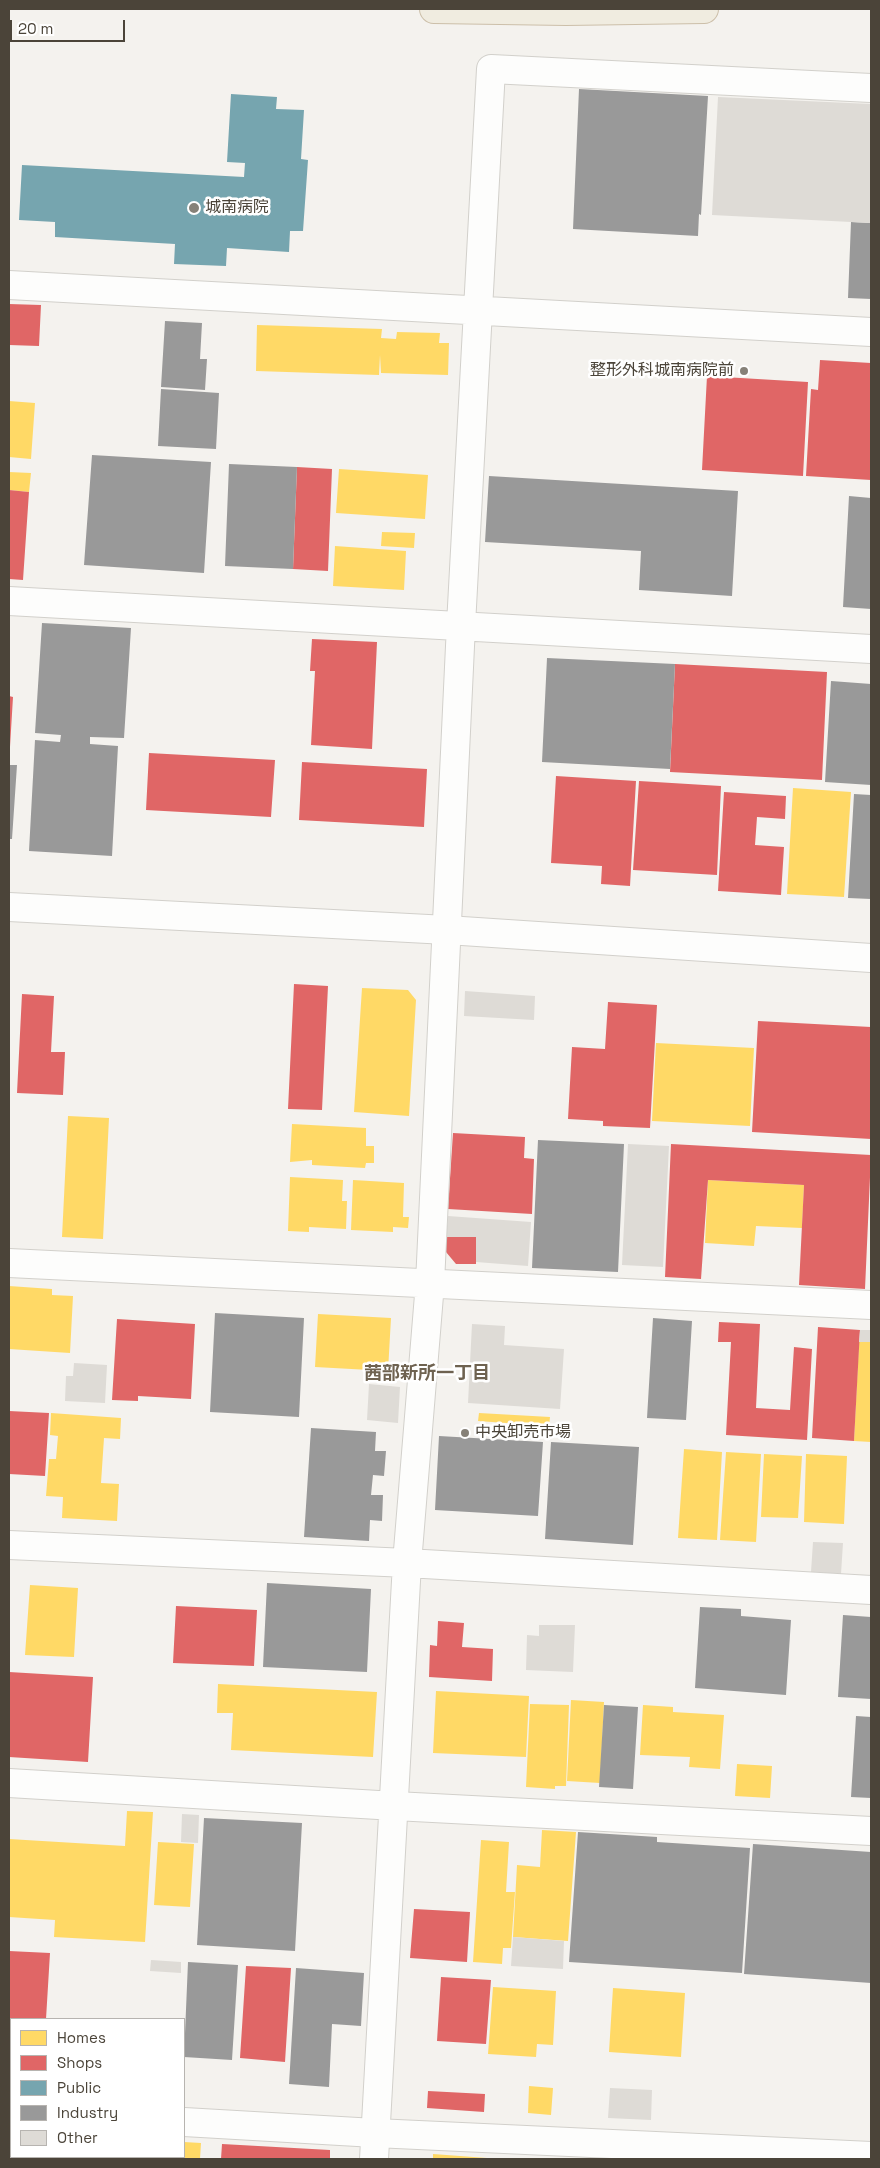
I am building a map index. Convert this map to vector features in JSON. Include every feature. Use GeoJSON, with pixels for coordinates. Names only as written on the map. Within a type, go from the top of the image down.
{"type":"FeatureCollection","features":[{"type":"Feature","properties":{"kind":"highway"},"geometry":{"type":"LineString","coordinates":[[434,9],[566,11],[704,9]]}},
{"type":"Feature","properties":{"kind":"street"},"geometry":{"type":"LineString","coordinates":[[375,2146],[407,1563],[430,1284],[461,625],[491,69],[871,88]]}},
{"type":"Feature","properties":{"kind":"street"},"geometry":{"type":"LineString","coordinates":[[9,285],[871,332]]}},
{"type":"Feature","properties":{"kind":"street"},"geometry":{"type":"LineString","coordinates":[[9,601],[871,649]]}},
{"type":"Feature","properties":{"kind":"street"},"geometry":{"type":"LineString","coordinates":[[9,907],[447,930],[871,958]]}},
{"type":"Feature","properties":{"kind":"street"},"geometry":{"type":"LineString","coordinates":[[9,1263],[871,1305]]}},
{"type":"Feature","properties":{"kind":"street"},"geometry":{"type":"LineString","coordinates":[[9,1545],[407,1563],[871,1590]]}},
{"type":"Feature","properties":{"kind":"street"},"geometry":{"type":"LineString","coordinates":[[9,1783],[395,1806],[871,1831]]}},
{"type":"Feature","properties":{"kind":"street"},"geometry":{"type":"LineString","coordinates":[[185,2122],[375,2146],[871,2156]]}},
{"type":"Feature","properties":{"kind":"building: Homes"},"geometry":{"type":"Polygon","coordinates":[[[257,325],[382,329],[381,338],[396,339],[397,332],[440,333],[439,343],[449,343],[448,375],[381,373],[380,355],[379,375],[256,371],[257,325]]]}},
{"type":"Feature","properties":{"kind":"building: Homes"},"geometry":{"type":"Polygon","coordinates":[[[9,401],[35,403],[31,459],[9,457],[9,401]]]}},
{"type":"Feature","properties":{"kind":"building: Homes"},"geometry":{"type":"Polygon","coordinates":[[[339,469],[428,475],[425,519],[336,513],[339,469]]]}},
{"type":"Feature","properties":{"kind":"building: Homes"},"geometry":{"type":"Polygon","coordinates":[[[9,472],[31,473],[29,492],[9,490],[9,472]]]}},
{"type":"Feature","properties":{"kind":"building: Homes"},"geometry":{"type":"Polygon","coordinates":[[[382,532],[415,533],[414,548],[381,546],[382,532]]]}},
{"type":"Feature","properties":{"kind":"building: Homes"},"geometry":{"type":"Polygon","coordinates":[[[335,546],[406,551],[404,590],[333,586],[335,546]]]}},
{"type":"Feature","properties":{"kind":"building: Homes"},"geometry":{"type":"Polygon","coordinates":[[[793,788],[851,792],[844,897],[787,894],[793,788]]]}},
{"type":"Feature","properties":{"kind":"building: Homes"},"geometry":{"type":"Polygon","coordinates":[[[362,988],[408,990],[416,1000],[409,1116],[354,1112],[362,988]]]}},
{"type":"Feature","properties":{"kind":"building: Homes"},"geometry":{"type":"Polygon","coordinates":[[[656,1043],[754,1048],[750,1126],[652,1121],[656,1043]]]}},
{"type":"Feature","properties":{"kind":"building: Homes"},"geometry":{"type":"Polygon","coordinates":[[[68,1116],[109,1118],[103,1239],[62,1237],[68,1116]]]}},
{"type":"Feature","properties":{"kind":"building: Homes"},"geometry":{"type":"Polygon","coordinates":[[[292,1124],[366,1128],[366,1146],[374,1146],[374,1163],[366,1163],[365,1168],[312,1165],[312,1160],[290,1162],[292,1124]]]}},
{"type":"Feature","properties":{"kind":"building: Homes"},"geometry":{"type":"Polygon","coordinates":[[[290,1177],[343,1180],[342,1201],[347,1201],[346,1229],[309,1227],[309,1232],[288,1231],[290,1177]]]}},
{"type":"Feature","properties":{"kind":"building: Homes"},"geometry":{"type":"Polygon","coordinates":[[[353,1180],[404,1183],[403,1217],[409,1217],[408,1228],[393,1227],[393,1232],[351,1230],[353,1180]]]}},
{"type":"Feature","properties":{"kind":"building: Homes"},"geometry":{"type":"Polygon","coordinates":[[[708,1180],[804,1185],[802,1228],[756,1226],[754,1246],[705,1243],[708,1180]]]}},
{"type":"Feature","properties":{"kind":"building: Homes"},"geometry":{"type":"Polygon","coordinates":[[[9,1286],[52,1289],[52,1295],[73,1296],[70,1353],[9,1349],[9,1286]]]}},
{"type":"Feature","properties":{"kind":"building: Homes"},"geometry":{"type":"Polygon","coordinates":[[[318,1314],[391,1318],[388,1371],[315,1367],[318,1314]]]}},
{"type":"Feature","properties":{"kind":"building: Homes"},"geometry":{"type":"Polygon","coordinates":[[[859,1342],[871,1342],[871,1442],[854,1441],[859,1342]]]}},
{"type":"Feature","properties":{"kind":"building: Homes"},"geometry":{"type":"Polygon","coordinates":[[[51,1413],[121,1418],[120,1439],[104,1438],[101,1483],[119,1484],[117,1521],[62,1518],[63,1497],[46,1496],[49,1459],[56,1459],[58,1436],[50,1435],[51,1413]]]}},
{"type":"Feature","properties":{"kind":"building: Homes"},"geometry":{"type":"Polygon","coordinates":[[[479,1413],[550,1417],[549,1426],[478,1421],[479,1413]]]}},
{"type":"Feature","properties":{"kind":"building: Homes"},"geometry":{"type":"Polygon","coordinates":[[[684,1449],[722,1452],[717,1540],[678,1538],[684,1449]]]}},
{"type":"Feature","properties":{"kind":"building: Homes"},"geometry":{"type":"Polygon","coordinates":[[[726,1452],[761,1454],[756,1542],[720,1540],[726,1452]]]}},
{"type":"Feature","properties":{"kind":"building: Homes"},"geometry":{"type":"Polygon","coordinates":[[[764,1454],[802,1456],[798,1518],[761,1517],[764,1454]]]}},
{"type":"Feature","properties":{"kind":"building: Homes"},"geometry":{"type":"Polygon","coordinates":[[[806,1454],[847,1456],[844,1524],[804,1522],[806,1454]]]}},
{"type":"Feature","properties":{"kind":"building: Homes"},"geometry":{"type":"Polygon","coordinates":[[[30,1585],[78,1588],[74,1657],[25,1655],[30,1585]]]}},
{"type":"Feature","properties":{"kind":"building: Homes"},"geometry":{"type":"Polygon","coordinates":[[[218,1684],[377,1692],[373,1757],[231,1750],[233,1713],[217,1713],[218,1684]]]}},
{"type":"Feature","properties":{"kind":"building: Homes"},"geometry":{"type":"Polygon","coordinates":[[[436,1691],[529,1696],[526,1757],[433,1753],[436,1691]]]}},
{"type":"Feature","properties":{"kind":"building: Homes"},"geometry":{"type":"Polygon","coordinates":[[[571,1700],[604,1702],[600,1783],[567,1781],[571,1700]]]}},
{"type":"Feature","properties":{"kind":"building: Homes"},"geometry":{"type":"Polygon","coordinates":[[[530,1704],[569,1705],[566,1786],[555,1786],[555,1789],[526,1787],[530,1704]]]}},
{"type":"Feature","properties":{"kind":"building: Homes"},"geometry":{"type":"Polygon","coordinates":[[[643,1705],[673,1707],[673,1712],[724,1715],[720,1769],[689,1767],[690,1757],[640,1755],[643,1705]]]}},
{"type":"Feature","properties":{"kind":"building: Homes"},"geometry":{"type":"Polygon","coordinates":[[[737,1764],[772,1766],[770,1798],[735,1796],[737,1764]]]}},
{"type":"Feature","properties":{"kind":"building: Homes"},"geometry":{"type":"Polygon","coordinates":[[[127,1811],[153,1812],[145,1942],[54,1937],[55,1920],[9,1917],[9,1839],[125,1846],[127,1811]]]}},
{"type":"Feature","properties":{"kind":"building: Homes"},"geometry":{"type":"Polygon","coordinates":[[[542,1830],[576,1832],[568,1941],[513,1937],[517,1865],[540,1867],[542,1830]]]}},
{"type":"Feature","properties":{"kind":"building: Homes"},"geometry":{"type":"Polygon","coordinates":[[[481,1840],[509,1842],[506,1892],[515,1892],[511,1948],[503,1948],[502,1964],[473,1962],[481,1840]]]}},
{"type":"Feature","properties":{"kind":"building: Homes"},"geometry":{"type":"Polygon","coordinates":[[[158,1842],[194,1844],[190,1907],[154,1905],[158,1842]]]}},
{"type":"Feature","properties":{"kind":"building: Homes"},"geometry":{"type":"Polygon","coordinates":[[[493,1987],[556,1991],[553,2045],[537,2044],[536,2057],[488,2054],[493,1987]]]}},
{"type":"Feature","properties":{"kind":"building: Homes"},"geometry":{"type":"Polygon","coordinates":[[[613,1988],[685,1993],[681,2057],[609,2052],[613,1988]]]}},
{"type":"Feature","properties":{"kind":"building: Homes"},"geometry":{"type":"Polygon","coordinates":[[[529,2086],[553,2088],[551,2115],[528,2113],[529,2086]]]}},
{"type":"Feature","properties":{"kind":"building: Homes"},"geometry":{"type":"Polygon","coordinates":[[[185,2142],[201,2143],[200,2159],[60,2159],[185,2158],[185,2142]]]}},
{"type":"Feature","properties":{"kind":"building: Homes"},"geometry":{"type":"Polygon","coordinates":[[[433,2154],[487,2158],[487,2159],[433,2159],[433,2154]]]}},
{"type":"Feature","properties":{"kind":"building: Shops"},"geometry":{"type":"Polygon","coordinates":[[[9,304],[41,305],[39,346],[9,345],[9,304]]]}},
{"type":"Feature","properties":{"kind":"building: Shops"},"geometry":{"type":"Polygon","coordinates":[[[820,360],[871,363],[871,480],[806,476],[811,389],[818,390],[820,360]]]}},
{"type":"Feature","properties":{"kind":"building: Shops"},"geometry":{"type":"Polygon","coordinates":[[[707,376],[808,382],[803,476],[702,470],[707,376]]]}},
{"type":"Feature","properties":{"kind":"building: Shops"},"geometry":{"type":"Polygon","coordinates":[[[297,467],[332,469],[328,571],[293,569],[297,467]]]}},
{"type":"Feature","properties":{"kind":"building: Shops"},"geometry":{"type":"Polygon","coordinates":[[[9,490],[29,492],[23,580],[9,579],[9,490]]]}},
{"type":"Feature","properties":{"kind":"building: Shops"},"geometry":{"type":"Polygon","coordinates":[[[312,639],[377,642],[372,749],[311,745],[315,671],[310,671],[312,639]]]}},
{"type":"Feature","properties":{"kind":"building: Shops"},"geometry":{"type":"Polygon","coordinates":[[[675,664],[827,672],[822,780],[670,772],[675,664]]]}},
{"type":"Feature","properties":{"kind":"building: Shops"},"geometry":{"type":"Polygon","coordinates":[[[9,696],[13,697],[10,747],[9,747],[9,696]]]}},
{"type":"Feature","properties":{"kind":"building: Shops"},"geometry":{"type":"Polygon","coordinates":[[[149,753],[275,760],[271,817],[146,810],[149,753]]]}},
{"type":"Feature","properties":{"kind":"building: Shops"},"geometry":{"type":"Polygon","coordinates":[[[302,762],[427,769],[424,827],[299,820],[302,762]]]}},
{"type":"Feature","properties":{"kind":"building: Shops"},"geometry":{"type":"Polygon","coordinates":[[[556,776],[636,781],[630,886],[601,884],[602,866],[551,863],[556,776]]]}},
{"type":"Feature","properties":{"kind":"building: Shops"},"geometry":{"type":"Polygon","coordinates":[[[639,781],[721,786],[717,875],[633,870],[639,781]]]}},
{"type":"Feature","properties":{"kind":"building: Shops"},"geometry":{"type":"Polygon","coordinates":[[[724,792],[786,796],[785,819],[757,817],[755,845],[784,847],[781,895],[718,891],[724,792]]]}},
{"type":"Feature","properties":{"kind":"building: Shops"},"geometry":{"type":"Polygon","coordinates":[[[294,984],[328,986],[322,1110],[288,1109],[294,984]]]}},
{"type":"Feature","properties":{"kind":"building: Shops"},"geometry":{"type":"Polygon","coordinates":[[[22,994],[54,996],[51,1052],[65,1052],[63,1095],[17,1093],[22,994]]]}},
{"type":"Feature","properties":{"kind":"building: Shops"},"geometry":{"type":"Polygon","coordinates":[[[608,1002],[657,1005],[650,1128],[603,1126],[603,1121],[568,1119],[572,1047],[605,1049],[608,1002]]]}},
{"type":"Feature","properties":{"kind":"building: Shops"},"geometry":{"type":"Polygon","coordinates":[[[758,1021],[871,1027],[871,1139],[752,1132],[758,1021]]]}},
{"type":"Feature","properties":{"kind":"building: Shops"},"geometry":{"type":"Polygon","coordinates":[[[453,1133],[525,1137],[524,1158],[534,1159],[532,1214],[448,1209],[453,1133]]]}},
{"type":"Feature","properties":{"kind":"building: Shops"},"geometry":{"type":"Polygon","coordinates":[[[671,1144],[871,1155],[865,1289],[799,1285],[804,1185],[708,1180],[701,1279],[665,1277],[671,1144]]]}},
{"type":"Feature","properties":{"kind":"building: Shops"},"geometry":{"type":"Polygon","coordinates":[[[446,1237],[476,1237],[476,1264],[456,1264],[446,1252],[446,1237]]]}},
{"type":"Feature","properties":{"kind":"building: Shops"},"geometry":{"type":"Polygon","coordinates":[[[117,1319],[195,1324],[191,1399],[138,1396],[138,1401],[112,1400],[117,1319]]]}},
{"type":"Feature","properties":{"kind":"building: Shops"},"geometry":{"type":"Polygon","coordinates":[[[719,1322],[760,1324],[756,1408],[790,1410],[794,1347],[812,1349],[807,1440],[726,1435],[731,1342],[718,1342],[719,1322]]]}},
{"type":"Feature","properties":{"kind":"building: Shops"},"geometry":{"type":"Polygon","coordinates":[[[818,1327],[860,1330],[854,1441],[812,1438],[818,1327]]]}},
{"type":"Feature","properties":{"kind":"building: Shops"},"geometry":{"type":"Polygon","coordinates":[[[9,1411],[49,1413],[45,1476],[9,1474],[9,1411]]]}},
{"type":"Feature","properties":{"kind":"building: Shops"},"geometry":{"type":"Polygon","coordinates":[[[176,1606],[257,1610],[254,1666],[173,1663],[176,1606]]]}},
{"type":"Feature","properties":{"kind":"building: Shops"},"geometry":{"type":"Polygon","coordinates":[[[438,1621],[464,1623],[462,1647],[493,1649],[492,1681],[429,1677],[430,1645],[437,1646],[438,1621]]]}},
{"type":"Feature","properties":{"kind":"building: Shops"},"geometry":{"type":"Polygon","coordinates":[[[9,1672],[93,1677],[88,1762],[9,1757],[9,1672]]]}},
{"type":"Feature","properties":{"kind":"building: Shops"},"geometry":{"type":"Polygon","coordinates":[[[414,1909],[470,1912],[467,1962],[410,1958],[414,1909]]]}},
{"type":"Feature","properties":{"kind":"building: Shops"},"geometry":{"type":"Polygon","coordinates":[[[9,1951],[50,1953],[46,2018],[10,2018],[9,2037],[9,1951]]]}},
{"type":"Feature","properties":{"kind":"building: Shops"},"geometry":{"type":"Polygon","coordinates":[[[246,1966],[291,1968],[285,2062],[240,2058],[246,1966]]]}},
{"type":"Feature","properties":{"kind":"building: Shops"},"geometry":{"type":"Polygon","coordinates":[[[441,1977],[491,1980],[486,2044],[437,2041],[441,1977]]]}},
{"type":"Feature","properties":{"kind":"building: Shops"},"geometry":{"type":"Polygon","coordinates":[[[428,2091],[485,2094],[484,2112],[427,2108],[428,2091]]]}},
{"type":"Feature","properties":{"kind":"building: Shops"},"geometry":{"type":"Polygon","coordinates":[[[222,2144],[330,2150],[330,2159],[221,2159],[222,2144]]]}},
{"type":"Feature","properties":{"kind":"building: Public"},"geometry":{"type":"Polygon","coordinates":[[[231,94],[277,97],[276,109],[304,110],[301,159],[308,160],[303,231],[290,231],[289,252],[227,248],[226,266],[174,264],[175,244],[55,237],[55,222],[19,220],[22,165],[244,177],[245,163],[227,162],[231,94]]]}},
{"type":"Feature","properties":{"kind":"building: Industry"},"geometry":{"type":"Polygon","coordinates":[[[579,89],[708,96],[698,236],[573,229],[579,89]]]}},
{"type":"Feature","properties":{"kind":"building: Industry"},"geometry":{"type":"Polygon","coordinates":[[[851,222],[871,223],[871,299],[848,298],[851,222]]]}},
{"type":"Feature","properties":{"kind":"building: Industry"},"geometry":{"type":"Polygon","coordinates":[[[165,321],[202,323],[200,359],[207,359],[205,390],[161,387],[165,321]]]}},
{"type":"Feature","properties":{"kind":"building: Industry"},"geometry":{"type":"Polygon","coordinates":[[[161,389],[219,393],[216,449],[158,446],[161,389]]]}},
{"type":"Feature","properties":{"kind":"building: Industry"},"geometry":{"type":"Polygon","coordinates":[[[92,455],[211,462],[204,573],[84,565],[92,455]]]}},
{"type":"Feature","properties":{"kind":"building: Industry"},"geometry":{"type":"Polygon","coordinates":[[[229,464],[297,467],[293,569],[225,566],[229,464]]]}},
{"type":"Feature","properties":{"kind":"building: Industry"},"geometry":{"type":"Polygon","coordinates":[[[489,476],[738,491],[732,596],[639,590],[641,551],[485,542],[489,476]]]}},
{"type":"Feature","properties":{"kind":"building: Industry"},"geometry":{"type":"Polygon","coordinates":[[[849,496],[871,498],[871,609],[843,607],[849,496]]]}},
{"type":"Feature","properties":{"kind":"building: Industry"},"geometry":{"type":"Polygon","coordinates":[[[42,623],[131,628],[124,738],[90,737],[90,744],[118,746],[112,856],[29,851],[35,740],[60,742],[61,735],[35,733],[42,623]]]}},
{"type":"Feature","properties":{"kind":"building: Industry"},"geometry":{"type":"Polygon","coordinates":[[[547,658],[675,664],[670,769],[542,762],[547,658]]]}},
{"type":"Feature","properties":{"kind":"building: Industry"},"geometry":{"type":"Polygon","coordinates":[[[831,681],[871,684],[871,785],[825,782],[831,681]]]}},
{"type":"Feature","properties":{"kind":"building: Industry"},"geometry":{"type":"Polygon","coordinates":[[[9,765],[17,765],[12,839],[9,839],[9,765]]]}},
{"type":"Feature","properties":{"kind":"building: Industry"},"geometry":{"type":"Polygon","coordinates":[[[854,794],[871,795],[871,899],[848,898],[854,794]]]}},
{"type":"Feature","properties":{"kind":"building: Industry"},"geometry":{"type":"Polygon","coordinates":[[[538,1140],[624,1144],[618,1272],[532,1268],[538,1140]]]}},
{"type":"Feature","properties":{"kind":"building: Industry"},"geometry":{"type":"Polygon","coordinates":[[[215,1313],[304,1318],[299,1417],[210,1412],[215,1313]]]}},
{"type":"Feature","properties":{"kind":"building: Industry"},"geometry":{"type":"Polygon","coordinates":[[[653,1318],[692,1321],[686,1420],[647,1418],[653,1318]]]}},
{"type":"Feature","properties":{"kind":"building: Industry"},"geometry":{"type":"Polygon","coordinates":[[[311,1428],[376,1432],[375,1451],[386,1451],[384,1476],[373,1475],[371,1495],[383,1495],[382,1521],[370,1520],[369,1541],[304,1537],[311,1428]]]}},
{"type":"Feature","properties":{"kind":"building: Industry"},"geometry":{"type":"Polygon","coordinates":[[[439,1436],[543,1442],[538,1516],[435,1510],[439,1436]]]}},
{"type":"Feature","properties":{"kind":"building: Industry"},"geometry":{"type":"Polygon","coordinates":[[[551,1442],[639,1447],[633,1545],[545,1539],[551,1442]]]}},
{"type":"Feature","properties":{"kind":"building: Industry"},"geometry":{"type":"Polygon","coordinates":[[[267,1583],[371,1589],[367,1672],[263,1667],[267,1583]]]}},
{"type":"Feature","properties":{"kind":"building: Industry"},"geometry":{"type":"Polygon","coordinates":[[[700,1607],[741,1609],[741,1616],[791,1620],[786,1695],[695,1688],[700,1607]]]}},
{"type":"Feature","properties":{"kind":"building: Industry"},"geometry":{"type":"Polygon","coordinates":[[[843,1615],[871,1617],[871,1699],[838,1697],[843,1615]]]}},
{"type":"Feature","properties":{"kind":"building: Industry"},"geometry":{"type":"Polygon","coordinates":[[[604,1705],[638,1707],[633,1789],[599,1787],[604,1705]]]}},
{"type":"Feature","properties":{"kind":"building: Industry"},"geometry":{"type":"Polygon","coordinates":[[[856,1716],[871,1717],[871,1798],[851,1797],[856,1716]]]}},
{"type":"Feature","properties":{"kind":"building: Industry"},"geometry":{"type":"Polygon","coordinates":[[[204,1818],[302,1823],[295,1951],[197,1945],[204,1818]]]}},
{"type":"Feature","properties":{"kind":"building: Industry"},"geometry":{"type":"Polygon","coordinates":[[[578,1832],[657,1837],[657,1842],[750,1848],[742,1973],[569,1962],[578,1832]]]}},
{"type":"Feature","properties":{"kind":"building: Industry"},"geometry":{"type":"Polygon","coordinates":[[[753,1844],[871,1852],[871,1983],[744,1974],[753,1844]]]}},
{"type":"Feature","properties":{"kind":"building: Industry"},"geometry":{"type":"Polygon","coordinates":[[[188,1962],[238,1965],[232,2060],[185,2057],[188,1962]]]}},
{"type":"Feature","properties":{"kind":"building: Industry"},"geometry":{"type":"Polygon","coordinates":[[[296,1968],[364,1973],[361,2026],[332,2024],[329,2087],[289,2084],[296,1968]]]}},
{"type":"Feature","properties":{"kind":"building: Other"},"geometry":{"type":"Polygon","coordinates":[[[718,97],[871,104],[871,223],[712,215],[718,97]]]}},
{"type":"Feature","properties":{"kind":"building: Other"},"geometry":{"type":"Polygon","coordinates":[[[465,991],[535,996],[534,1020],[464,1016],[465,991]]]}},
{"type":"Feature","properties":{"kind":"building: Other"},"geometry":{"type":"Polygon","coordinates":[[[628,1144],[669,1146],[663,1267],[622,1265],[628,1144]]]}},
{"type":"Feature","properties":{"kind":"building: Other"},"geometry":{"type":"Polygon","coordinates":[[[448,1216],[531,1222],[528,1266],[476,1262],[476,1237],[446,1237],[448,1216]]]}},
{"type":"Feature","properties":{"kind":"building: Other"},"geometry":{"type":"Polygon","coordinates":[[[472,1324],[505,1326],[504,1345],[564,1349],[560,1409],[468,1403],[472,1324]]]}},
{"type":"Feature","properties":{"kind":"building: Other"},"geometry":{"type":"Polygon","coordinates":[[[860,1330],[871,1330],[871,1342],[859,1342],[860,1330]]]}},
{"type":"Feature","properties":{"kind":"building: Other"},"geometry":{"type":"Polygon","coordinates":[[[74,1363],[107,1365],[105,1403],[65,1401],[66,1376],[73,1376],[74,1363]]]}},
{"type":"Feature","properties":{"kind":"building: Other"},"geometry":{"type":"Polygon","coordinates":[[[369,1384],[400,1387],[398,1423],[367,1420],[369,1384]]]}},
{"type":"Feature","properties":{"kind":"building: Other"},"geometry":{"type":"Polygon","coordinates":[[[813,1542],[843,1543],[841,1574],[811,1572],[813,1542]]]}},
{"type":"Feature","properties":{"kind":"building: Other"},"geometry":{"type":"Polygon","coordinates":[[[539,1625],[575,1625],[573,1672],[526,1670],[527,1635],[539,1636],[539,1625]]]}},
{"type":"Feature","properties":{"kind":"building: Other"},"geometry":{"type":"Polygon","coordinates":[[[182,1814],[199,1815],[198,1843],[181,1842],[182,1814]]]}},
{"type":"Feature","properties":{"kind":"building: Other"},"geometry":{"type":"Polygon","coordinates":[[[513,1937],[564,1941],[563,1969],[511,1966],[513,1937]]]}},
{"type":"Feature","properties":{"kind":"building: Other"},"geometry":{"type":"Polygon","coordinates":[[[151,1960],[181,1962],[181,1973],[150,1971],[151,1960]]]}},
{"type":"Feature","properties":{"kind":"building: Other"},"geometry":{"type":"Polygon","coordinates":[[[610,2088],[652,2090],[651,2120],[608,2118],[610,2088]]]}},
{"type":"Feature","properties":{"kind":"place","name":"城南病院"},"geometry":{"type":"Point","coordinates":[194,208]}},
{"type":"Feature","properties":{"kind":"place","name":"整形外科城南病院前"},"geometry":{"type":"Point","coordinates":[744,371]}},
{"type":"Feature","properties":{"kind":"place","name":"中央卸売市場"},"geometry":{"type":"Point","coordinates":[465,1433]}},
{"type":"Feature","properties":{"kind":"district","name":"茜部新所一丁目"},"geometry":{"type":"Point","coordinates":[427,1374]}}]}
